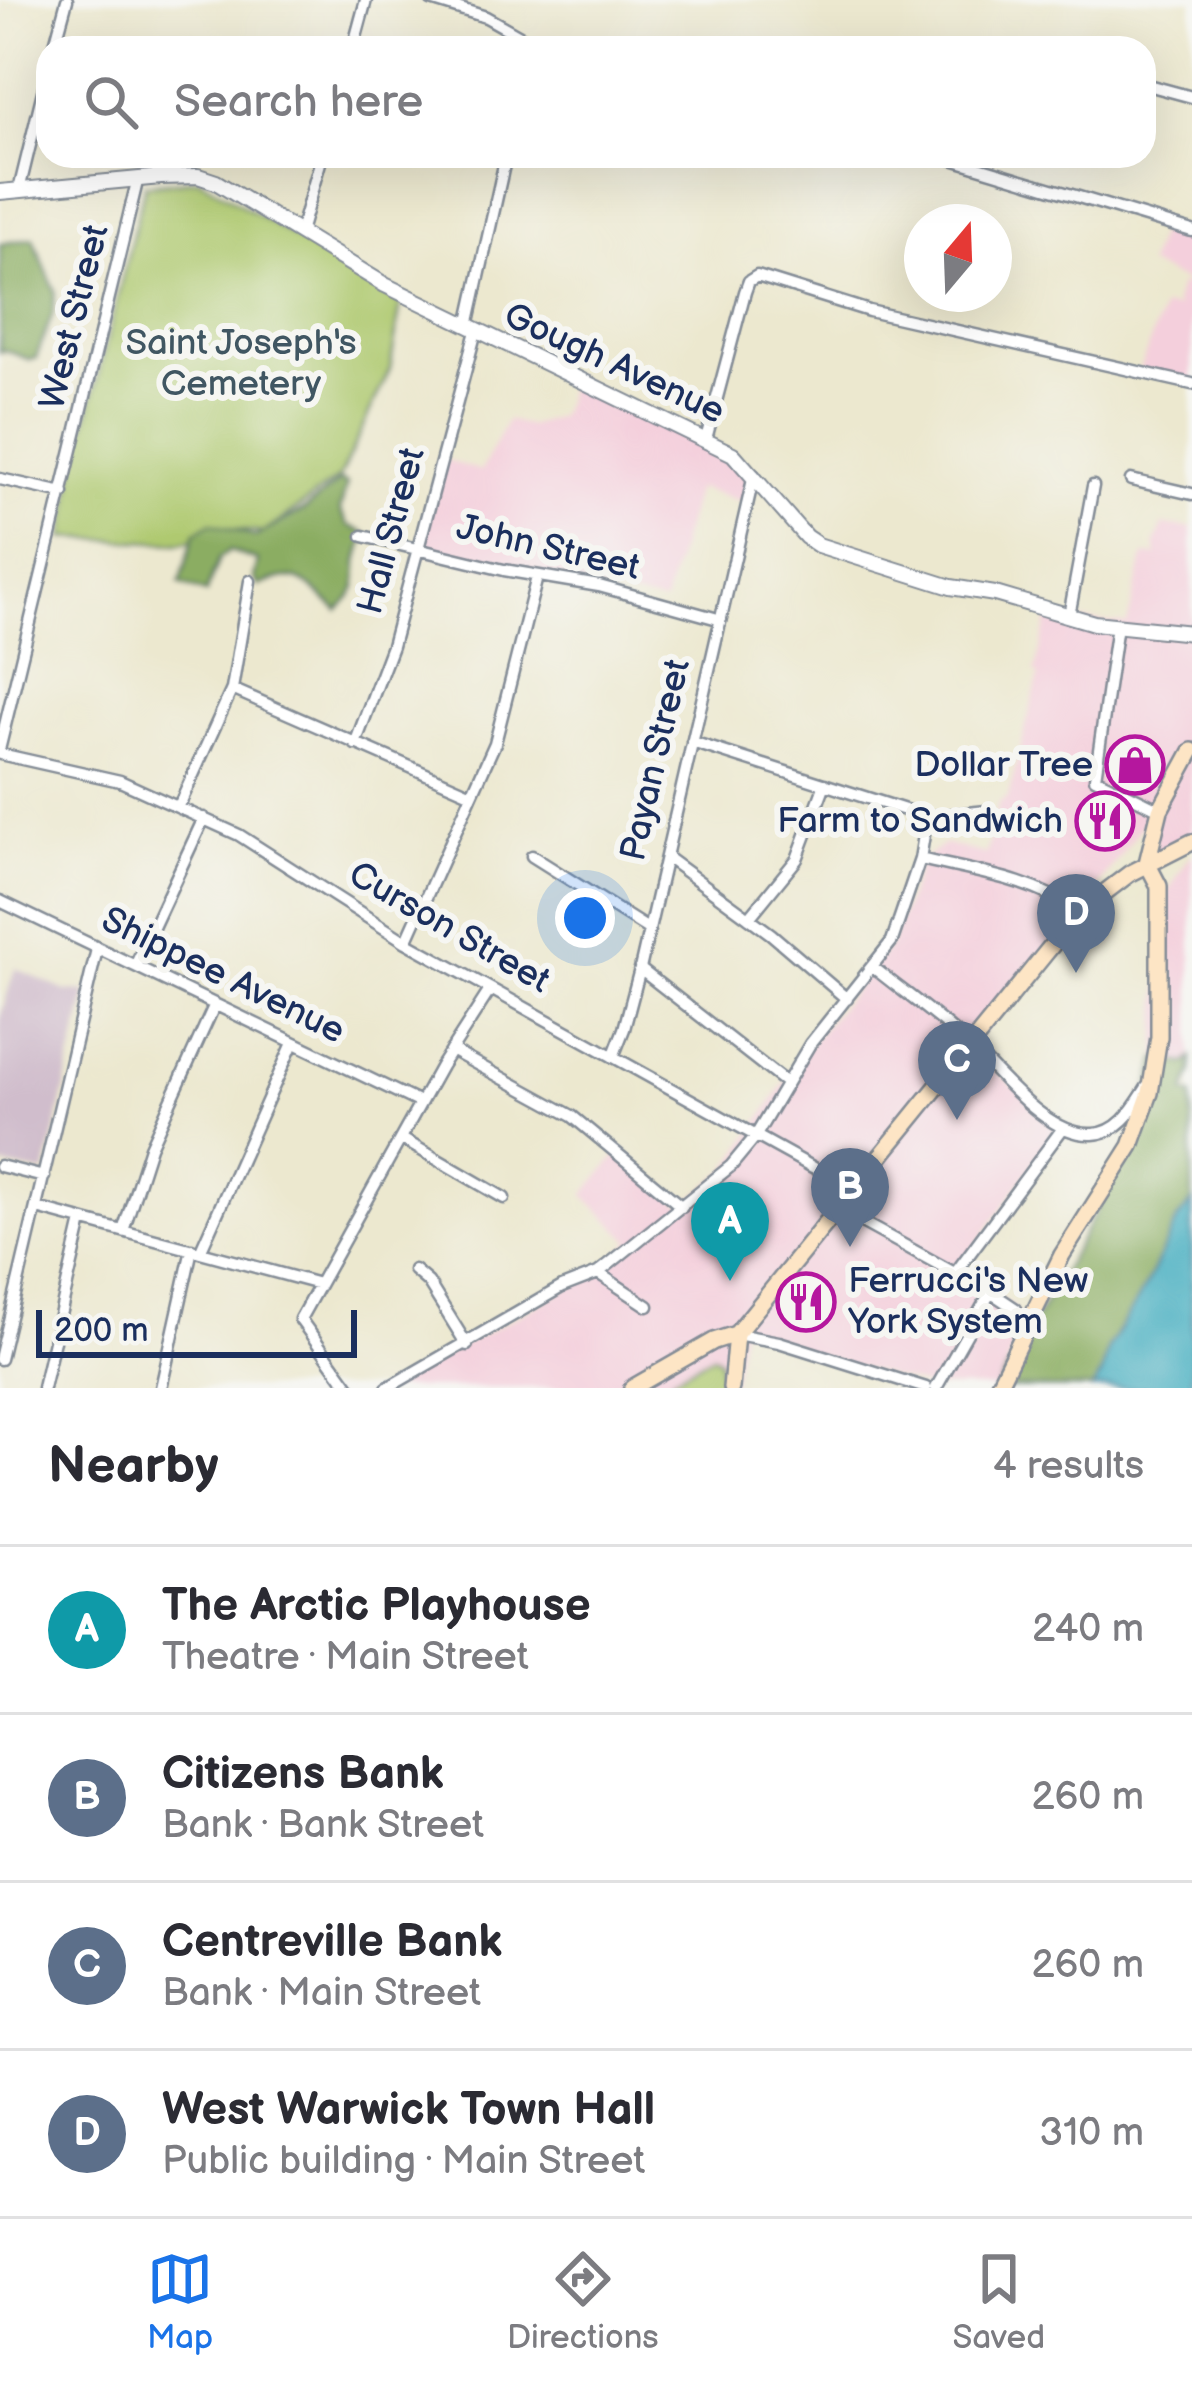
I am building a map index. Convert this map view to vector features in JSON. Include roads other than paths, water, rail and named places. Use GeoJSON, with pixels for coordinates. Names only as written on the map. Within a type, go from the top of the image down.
{"type":"FeatureCollection","features":[{"type":"Feature","properties":{"kind":"main road"},"geometry":{"type":"LineString","coordinates":[[997,1388],[1063,1255],[1131,1146],[1152,1080],[1159,1037],[1159,886],[1147,863],[1160,810],[1192,751]]}},
{"type":"Feature","properties":{"kind":"main road"},"geometry":{"type":"LineString","coordinates":[[632,1388],[714,1341],[736,1334],[1079,912],[1147,863],[1192,842]]}},
{"type":"Feature","properties":{"kind":"main road"},"geometry":{"type":"LineString","coordinates":[[731,1388],[736,1334]]}},
{"type":"Feature","properties":{"kind":"street"},"geometry":{"type":"LineString","coordinates":[[57,36],[67,0]]}},
{"type":"Feature","properties":{"kind":"street"},"geometry":{"type":"LineString","coordinates":[[356,36],[366,0]]}},
{"type":"Feature","properties":{"kind":"street"},"geometry":{"type":"LineString","coordinates":[[431,0],[486,17],[519,36]]}},
{"type":"Feature","properties":{"kind":"street"},"geometry":{"type":"LineString","coordinates":[[486,17],[491,0]]}},
{"type":"Feature","properties":{"kind":"street"},"geometry":{"type":"LineString","coordinates":[[1156,87],[1192,97]]}},
{"type":"Feature","properties":{"kind":"street"},"geometry":{"type":"LineString","coordinates":[[20,190],[36,122]]}},
{"type":"Feature","properties":{"kind":"street"},"geometry":{"type":"LineString","coordinates":[[300,232],[319,168]]}},
{"type":"Feature","properties":{"kind":"street","name":"Hall Street"},"geometry":{"type":"LineString","coordinates":[[355,744],[386,670],[418,549],[472,329],[504,168]]}},
{"type":"Feature","properties":{"kind":"street"},"geometry":{"type":"LineString","coordinates":[[980,168],[1192,231]]}},
{"type":"Feature","properties":{"kind":"street","name":"Gough Avenue"},"geometry":{"type":"LineString","coordinates":[[0,192],[198,176],[216,182],[385,285],[743,461],[806,537],[818,545],[951,587],[995,594],[1069,616],[1192,633]]}},
{"type":"Feature","properties":{"kind":"street","name":"West Street"},"geometry":{"type":"LineString","coordinates":[[0,750],[137,182]]}},
{"type":"Feature","properties":{"kind":"street"},"geometry":{"type":"LineString","coordinates":[[706,439],[745,292],[749,281],[758,276],[869,311],[1192,384]]}},
{"type":"Feature","properties":{"kind":"street","name":"Payan Street"},"geometry":{"type":"LineString","coordinates":[[613,1057],[640,969],[754,475]]}},
{"type":"Feature","properties":{"kind":"street"},"geometry":{"type":"LineString","coordinates":[[0,479],[63,494]]}},
{"type":"Feature","properties":{"kind":"street"},"geometry":{"type":"LineString","coordinates":[[1132,480],[1192,494]]}},
{"type":"Feature","properties":{"kind":"street"},"geometry":{"type":"LineString","coordinates":[[1069,616],[1093,486]]}},
{"type":"Feature","properties":{"kind":"street","name":"John Street"},"geometry":{"type":"LineString","coordinates":[[364,536],[537,577],[565,578],[718,619]]}},
{"type":"Feature","properties":{"kind":"street"},"geometry":{"type":"LineString","coordinates":[[406,942],[503,717],[537,577]]}},
{"type":"Feature","properties":{"kind":"street"},"geometry":{"type":"LineString","coordinates":[[179,806],[232,689],[250,581]]}},
{"type":"Feature","properties":{"kind":"street"},"geometry":{"type":"LineString","coordinates":[[1117,626],[1095,778],[1160,810]]}},
{"type":"Feature","properties":{"kind":"street"},"geometry":{"type":"LineString","coordinates":[[0,674],[15,677]]}},
{"type":"Feature","properties":{"kind":"street"},"geometry":{"type":"LineString","coordinates":[[232,689],[472,794]]}},
{"type":"Feature","properties":{"kind":"street"},"geometry":{"type":"LineString","coordinates":[[692,742],[927,817],[988,812]]}},
{"type":"Feature","properties":{"kind":"street","name":"Curson Street"},"geometry":{"type":"LineString","coordinates":[[0,750],[120,782],[239,835],[406,942],[854,1190]]}},
{"type":"Feature","properties":{"kind":"street"},"geometry":{"type":"LineString","coordinates":[[749,918],[797,859],[825,784]]}},
{"type":"Feature","properties":{"kind":"street"},"geometry":{"type":"LineString","coordinates":[[388,1388],[562,1287],[598,1273],[731,1166],[810,1044],[892,941],[920,859],[927,817]]}},
{"type":"Feature","properties":{"kind":"street"},"geometry":{"type":"LineString","coordinates":[[135,966],[204,818]]}},
{"type":"Feature","properties":{"kind":"street"},"geometry":{"type":"LineString","coordinates":[[532,856],[648,929]]}},
{"type":"Feature","properties":{"kind":"street"},"geometry":{"type":"LineString","coordinates":[[666,857],[847,999]]}},
{"type":"Feature","properties":{"kind":"street"},"geometry":{"type":"LineString","coordinates":[[920,859],[1054,893],[1079,912]]}},
{"type":"Feature","properties":{"kind":"street","name":"Shippee Avenue"},"geometry":{"type":"LineString","coordinates":[[0,902],[420,1103]]}},
{"type":"Feature","properties":{"kind":"street"},"geometry":{"type":"LineString","coordinates":[[0,1358],[98,949]]}},
{"type":"Feature","properties":{"kind":"street"},"geometry":{"type":"LineString","coordinates":[[874,968],[1063,1128],[1088,1135],[1113,1128],[1129,1115],[1152,1080]]}},
{"type":"Feature","properties":{"kind":"street"},"geometry":{"type":"LineString","coordinates":[[640,969],[786,1083]]}},
{"type":"Feature","properties":{"kind":"street"},"geometry":{"type":"LineString","coordinates":[[350,1388],[300,1319],[451,1049],[490,990]]}},
{"type":"Feature","properties":{"kind":"street"},"geometry":{"type":"LineString","coordinates":[[123,1231],[150,1147],[215,1004]]}},
{"type":"Feature","properties":{"kind":"street"},"geometry":{"type":"LineString","coordinates":[[161,1388],[196,1250],[293,1043]]}},
{"type":"Feature","properties":{"kind":"street"},"geometry":{"type":"LineString","coordinates":[[451,1049],[572,1116],[682,1207]]}},
{"type":"Feature","properties":{"kind":"street"},"geometry":{"type":"LineString","coordinates":[[956,1272],[1063,1128]]}},
{"type":"Feature","properties":{"kind":"street"},"geometry":{"type":"LineString","coordinates":[[402,1139],[504,1198]]}},
{"type":"Feature","properties":{"kind":"street"},"geometry":{"type":"LineString","coordinates":[[0,1166],[44,1177]]}},
{"type":"Feature","properties":{"kind":"street"},"geometry":{"type":"LineString","coordinates":[[37,1208],[319,1283]]}},
{"type":"Feature","properties":{"kind":"street"},"geometry":{"type":"LineString","coordinates":[[838,1209],[1016,1309],[1024,1332]]}},
{"type":"Feature","properties":{"kind":"street"},"geometry":{"type":"LineString","coordinates":[[43,1388],[82,1221]]}},
{"type":"Feature","properties":{"kind":"street"},"geometry":{"type":"LineString","coordinates":[[414,1270],[428,1282],[467,1345]]}},
{"type":"Feature","properties":{"kind":"street"},"geometry":{"type":"LineString","coordinates":[[598,1273],[648,1306]]}},
{"type":"Feature","properties":{"kind":"street"},"geometry":{"type":"LineString","coordinates":[[936,1388],[990,1292]]}},
{"type":"Feature","properties":{"kind":"street"},"geometry":{"type":"LineString","coordinates":[[736,1334],[779,1342],[926,1388]]}},
{"type":"Feature","properties":{"kind":"water"},"geometry":{"type":"Polygon","coordinates":[[[1192,1202],[1192,1388],[1093,1388],[1108,1349],[1178,1219],[1192,1202]]]}},
{"type":"Feature","properties":{"kind":"place","name":"Dollar Tree"},"geometry":{"type":"Point","coordinates":[1135,765]}},
{"type":"Feature","properties":{"kind":"place","name":"Farm to Sandwich"},"geometry":{"type":"Point","coordinates":[1105,821]}},
{"type":"Feature","properties":{"kind":"place","name":"West Warwick Town Hall"},"geometry":{"type":"Point","coordinates":[1076,973]}},
{"type":"Feature","properties":{"kind":"place","name":"Centreville Bank"},"geometry":{"type":"Point","coordinates":[957,1120]}},
{"type":"Feature","properties":{"kind":"place","name":"Citizens Bank"},"geometry":{"type":"Point","coordinates":[850,1247]}},
{"type":"Feature","properties":{"kind":"place","name":"The Arctic Playhouse"},"geometry":{"type":"Point","coordinates":[730,1281]}},
{"type":"Feature","properties":{"kind":"place","name":"Ferrucci's New York System"},"geometry":{"type":"Point","coordinates":[806,1302]}},
{"type":"Feature","properties":{"kind":"park label","name":"Saint Joseph's Cemetery"},"geometry":{"type":"Point","coordinates":[241,364]}}]}
